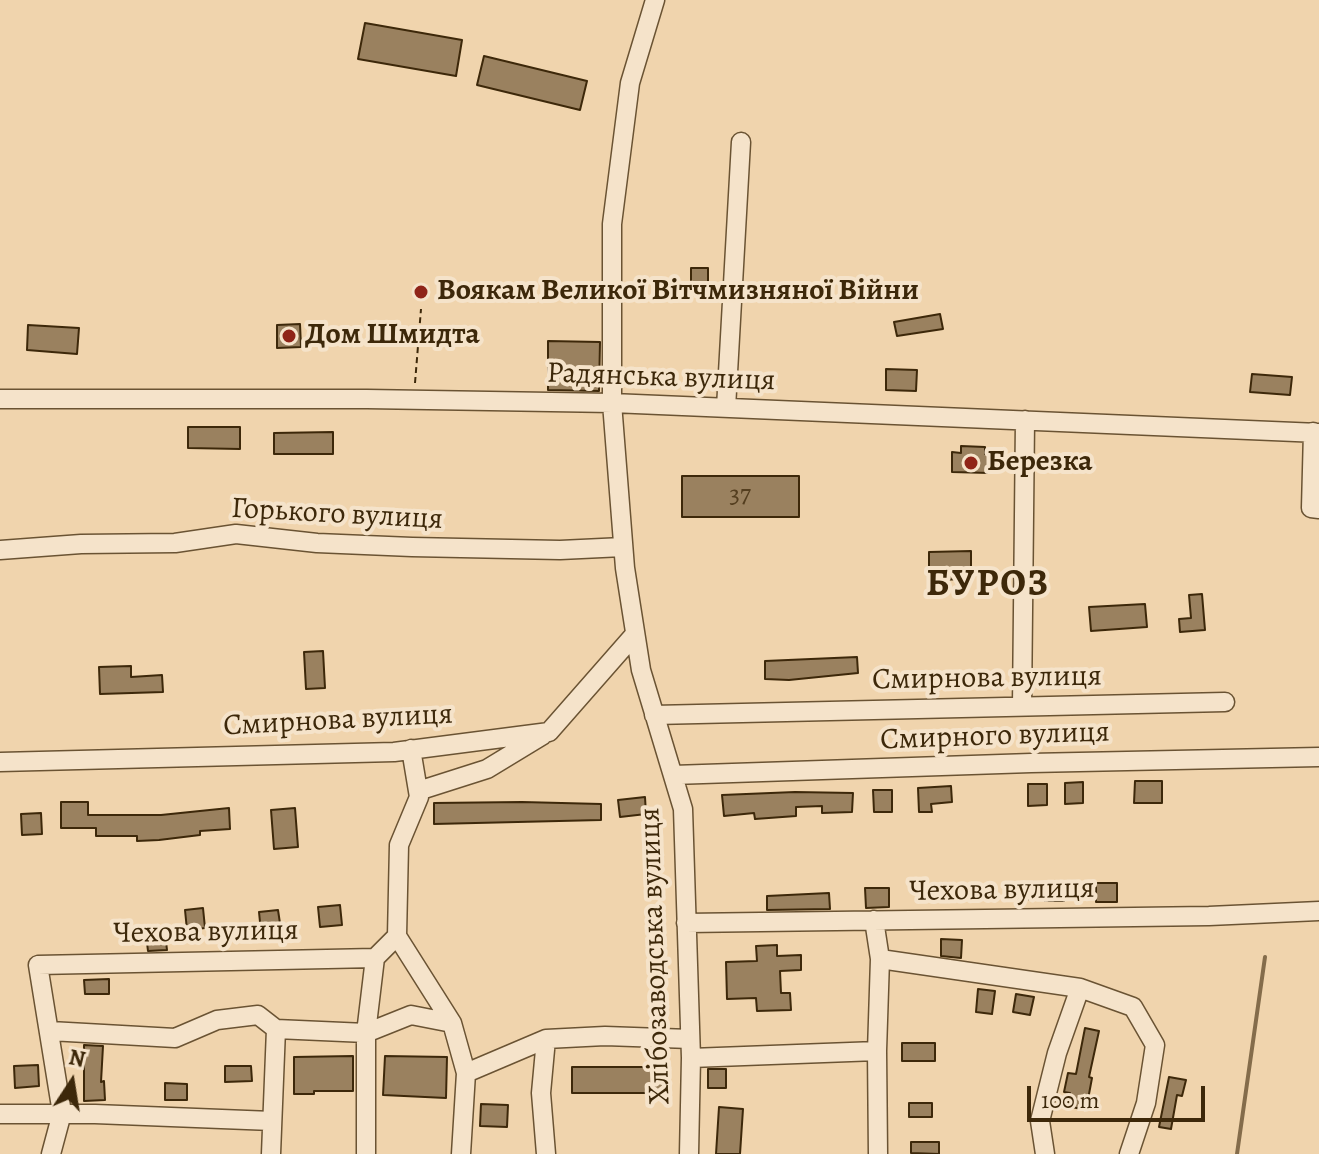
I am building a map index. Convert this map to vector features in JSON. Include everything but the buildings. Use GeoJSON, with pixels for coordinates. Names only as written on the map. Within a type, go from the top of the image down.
{"type":"FeatureCollection","features":[{"type":"Feature","properties":{"kind":"street","name":"Хлібозаводська вулиця"},"geometry":{"type":"LineString","coordinates":[[655,0],[630,83],[612,224],[612,403],[623,547],[641,670],[683,809],[690,1048],[689,1154]]}},
{"type":"Feature","properties":{"kind":"street"},"geometry":{"type":"LineString","coordinates":[[726,408],[741,142]]}},
{"type":"Feature","properties":{"kind":"street","name":"Радянська вулиця"},"geometry":{"type":"LineString","coordinates":[[0,399],[612,403],[1316,432]]}},
{"type":"Feature","properties":{"kind":"street"},"geometry":{"type":"LineString","coordinates":[[1022,706],[1025,420]]}},
{"type":"Feature","properties":{"kind":"street"},"geometry":{"type":"LineString","coordinates":[[1316,432],[1311,508],[1319,509]]}},
{"type":"Feature","properties":{"kind":"street","name":"Горького вулиця"},"geometry":{"type":"LineString","coordinates":[[0,550],[81,544],[175,543],[236,534],[317,543],[412,547],[560,550],[623,547]]}},
{"type":"Feature","properties":{"kind":"street"},"geometry":{"type":"LineString","coordinates":[[418,791],[487,769],[549,732],[635,634]]}},
{"type":"Feature","properties":{"kind":"street","name":"Смирнова вулиця"},"geometry":{"type":"LineString","coordinates":[[654,715],[1225,702]]}},
{"type":"Feature","properties":{"kind":"street","name":"Смирнова вулиця"},"geometry":{"type":"LineString","coordinates":[[0,762],[411,749],[549,732]]}},
{"type":"Feature","properties":{"kind":"street"},"geometry":{"type":"LineString","coordinates":[[411,749],[419,797],[399,845],[397,936],[452,1023],[466,1073],[461,1154]]}},
{"type":"Feature","properties":{"kind":"street","name":"Смирного вулиця"},"geometry":{"type":"LineString","coordinates":[[673,775],[1015,763],[1319,757]]}},
{"type":"Feature","properties":{"kind":"street","name":"Чехова вулиця"},"geometry":{"type":"LineString","coordinates":[[686,923],[1209,916],[1319,911]]}},
{"type":"Feature","properties":{"kind":"street"},"geometry":{"type":"LineString","coordinates":[[874,920],[880,959],[878,1154]]}},
{"type":"Feature","properties":{"kind":"street"},"geometry":{"type":"LineString","coordinates":[[366,1154],[366,1033],[375,958],[397,936]]}},
{"type":"Feature","properties":{"kind":"street","name":"Чехова вулиця"},"geometry":{"type":"LineString","coordinates":[[50,1031],[38,965],[375,958]]}},
{"type":"Feature","properties":{"kind":"street"},"geometry":{"type":"LineString","coordinates":[[880,959],[1080,988],[1133,1007],[1155,1045],[1146,1103],[1129,1154]]}},
{"type":"Feature","properties":{"kind":"street"},"geometry":{"type":"LineString","coordinates":[[1045,1154],[1040,1121],[1057,1053],[1080,988]]}},
{"type":"Feature","properties":{"kind":"street"},"geometry":{"type":"LineString","coordinates":[[51,1154],[62,1113],[50,1031],[175,1038],[217,1020],[258,1015],[276,1029],[366,1033],[411,1015],[452,1023]]}},
{"type":"Feature","properties":{"kind":"street"},"geometry":{"type":"LineString","coordinates":[[271,1154],[276,1029]]}},
{"type":"Feature","properties":{"kind":"street"},"geometry":{"type":"LineString","coordinates":[[466,1073],[546,1039],[605,1036],[690,1048],[877,1051]]}},
{"type":"Feature","properties":{"kind":"street"},"geometry":{"type":"LineString","coordinates":[[546,1039],[541,1093],[546,1154]]}},
{"type":"Feature","properties":{"kind":"street"},"geometry":{"type":"LineString","coordinates":[[0,1114],[62,1113],[272,1121]]}},
{"type":"Feature","properties":{"kind":"path"},"geometry":{"type":"LineString","coordinates":[[413,400],[421,309]]}},
{"type":"Feature","properties":{"kind":"waterway"},"geometry":{"type":"LineString","coordinates":[[1237,1154],[1265,957]]}},
{"type":"Feature","properties":{"kind":"place","name":"Воякам Великої Вітчмизняної Війни"},"geometry":{"type":"Point","coordinates":[421,292]}},
{"type":"Feature","properties":{"kind":"place","name":"Дом Шмидта"},"geometry":{"type":"Point","coordinates":[289,336]}},
{"type":"Feature","properties":{"kind":"place","name":"Березка"},"geometry":{"type":"Point","coordinates":[971,463]}},
{"type":"Feature","properties":{"kind":"district","name":"БУРОЗ"},"geometry":{"type":"Point","coordinates":[988,586]}}]}
